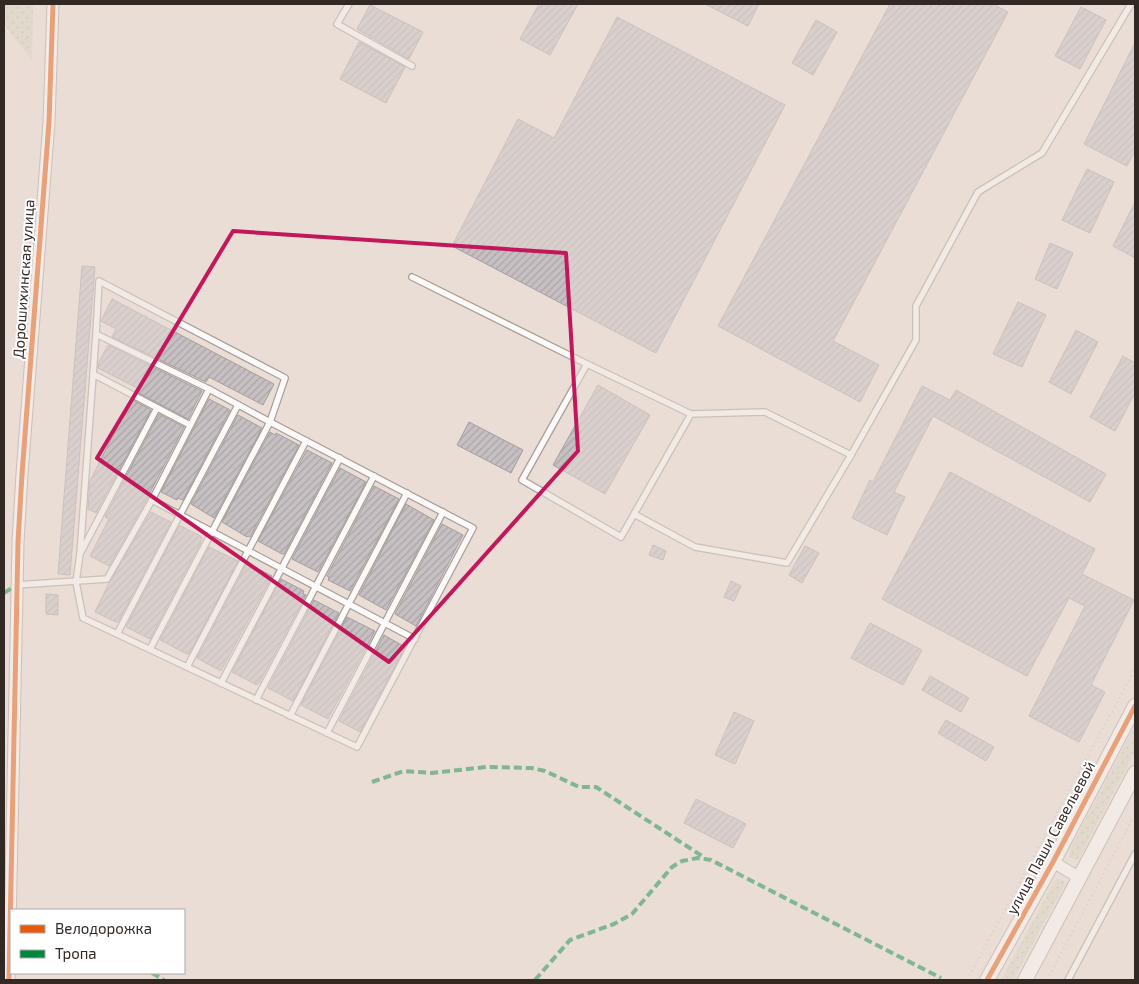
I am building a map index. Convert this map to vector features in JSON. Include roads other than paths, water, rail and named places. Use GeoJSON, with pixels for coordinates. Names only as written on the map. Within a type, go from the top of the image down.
{"type":"FeatureCollection","features":[{"type":"Feature","properties":{"kind":"street","name":"Дорошихинская улица"},"geometry":{"type":"LineString","coordinates":[[10,909],[16,585],[22,474],[49,122],[53,4]]}},
{"type":"Feature","properties":{"kind":"street","name":"улица Паши Савельевой"},"geometry":{"type":"LineString","coordinates":[[987,980],[1053,862],[1135,706]]}},
{"type":"Feature","properties":{"kind":"street"},"geometry":{"type":"LineString","coordinates":[[1026,980],[1134,776]]}},
{"type":"Feature","properties":{"kind":"street"},"geometry":{"type":"LineString","coordinates":[[1053,862],[1080,878]]}},
{"type":"Feature","properties":{"kind":"street","name":"Дорошихинская улица"},"geometry":{"type":"LineString","coordinates":[[9,980],[10,924]]}},
{"type":"Feature","properties":{"kind":"lane"},"geometry":{"type":"LineString","coordinates":[[349,4],[337,24],[412,66]]}},
{"type":"Feature","properties":{"kind":"lane"},"geometry":{"type":"LineString","coordinates":[[634,514],[695,547],[787,563],[916,340],[916,306],[978,192],[1042,153],[1131,4]]}},
{"type":"Feature","properties":{"kind":"lane"},"geometry":{"type":"LineString","coordinates":[[412,277],[690,414],[765,412],[851,455]]}},
{"type":"Feature","properties":{"kind":"lane"},"geometry":{"type":"LineString","coordinates":[[96,334],[209,389],[270,422],[473,528],[357,747],[256,700],[221,683],[150,650],[83,618],[76,582],[80,554],[99,281],[285,378],[270,422],[150,650]]}},
{"type":"Feature","properties":{"kind":"lane"},"geometry":{"type":"LineString","coordinates":[[587,364],[522,480],[622,537],[690,414]]}},
{"type":"Feature","properties":{"kind":"lane"},"geometry":{"type":"LineString","coordinates":[[93,374],[190,425]]}},
{"type":"Feature","properties":{"kind":"lane"},"geometry":{"type":"LineString","coordinates":[[16,585],[107,579],[152,500],[209,389]]}},
{"type":"Feature","properties":{"kind":"lane"},"geometry":{"type":"LineString","coordinates":[[117,634],[238,405]]}},
{"type":"Feature","properties":{"kind":"lane"},"geometry":{"type":"LineString","coordinates":[[80,554],[157,408]]}},
{"type":"Feature","properties":{"kind":"lane"},"geometry":{"type":"LineString","coordinates":[[187,667],[306,440]]}},
{"type":"Feature","properties":{"kind":"lane"},"geometry":{"type":"LineString","coordinates":[[221,683],[340,458]]}},
{"type":"Feature","properties":{"kind":"lane"},"geometry":{"type":"LineString","coordinates":[[256,700],[374,476]]}},
{"type":"Feature","properties":{"kind":"lane"},"geometry":{"type":"LineString","coordinates":[[290,716],[407,494]]}},
{"type":"Feature","properties":{"kind":"lane"},"geometry":{"type":"LineString","coordinates":[[152,500],[415,639]]}},
{"type":"Feature","properties":{"kind":"lane"},"geometry":{"type":"LineString","coordinates":[[327,733],[443,512]]}},
{"type":"Feature","properties":{"kind":"lane"},"geometry":{"type":"LineString","coordinates":[[1068,980],[1135,854]]}}]}
